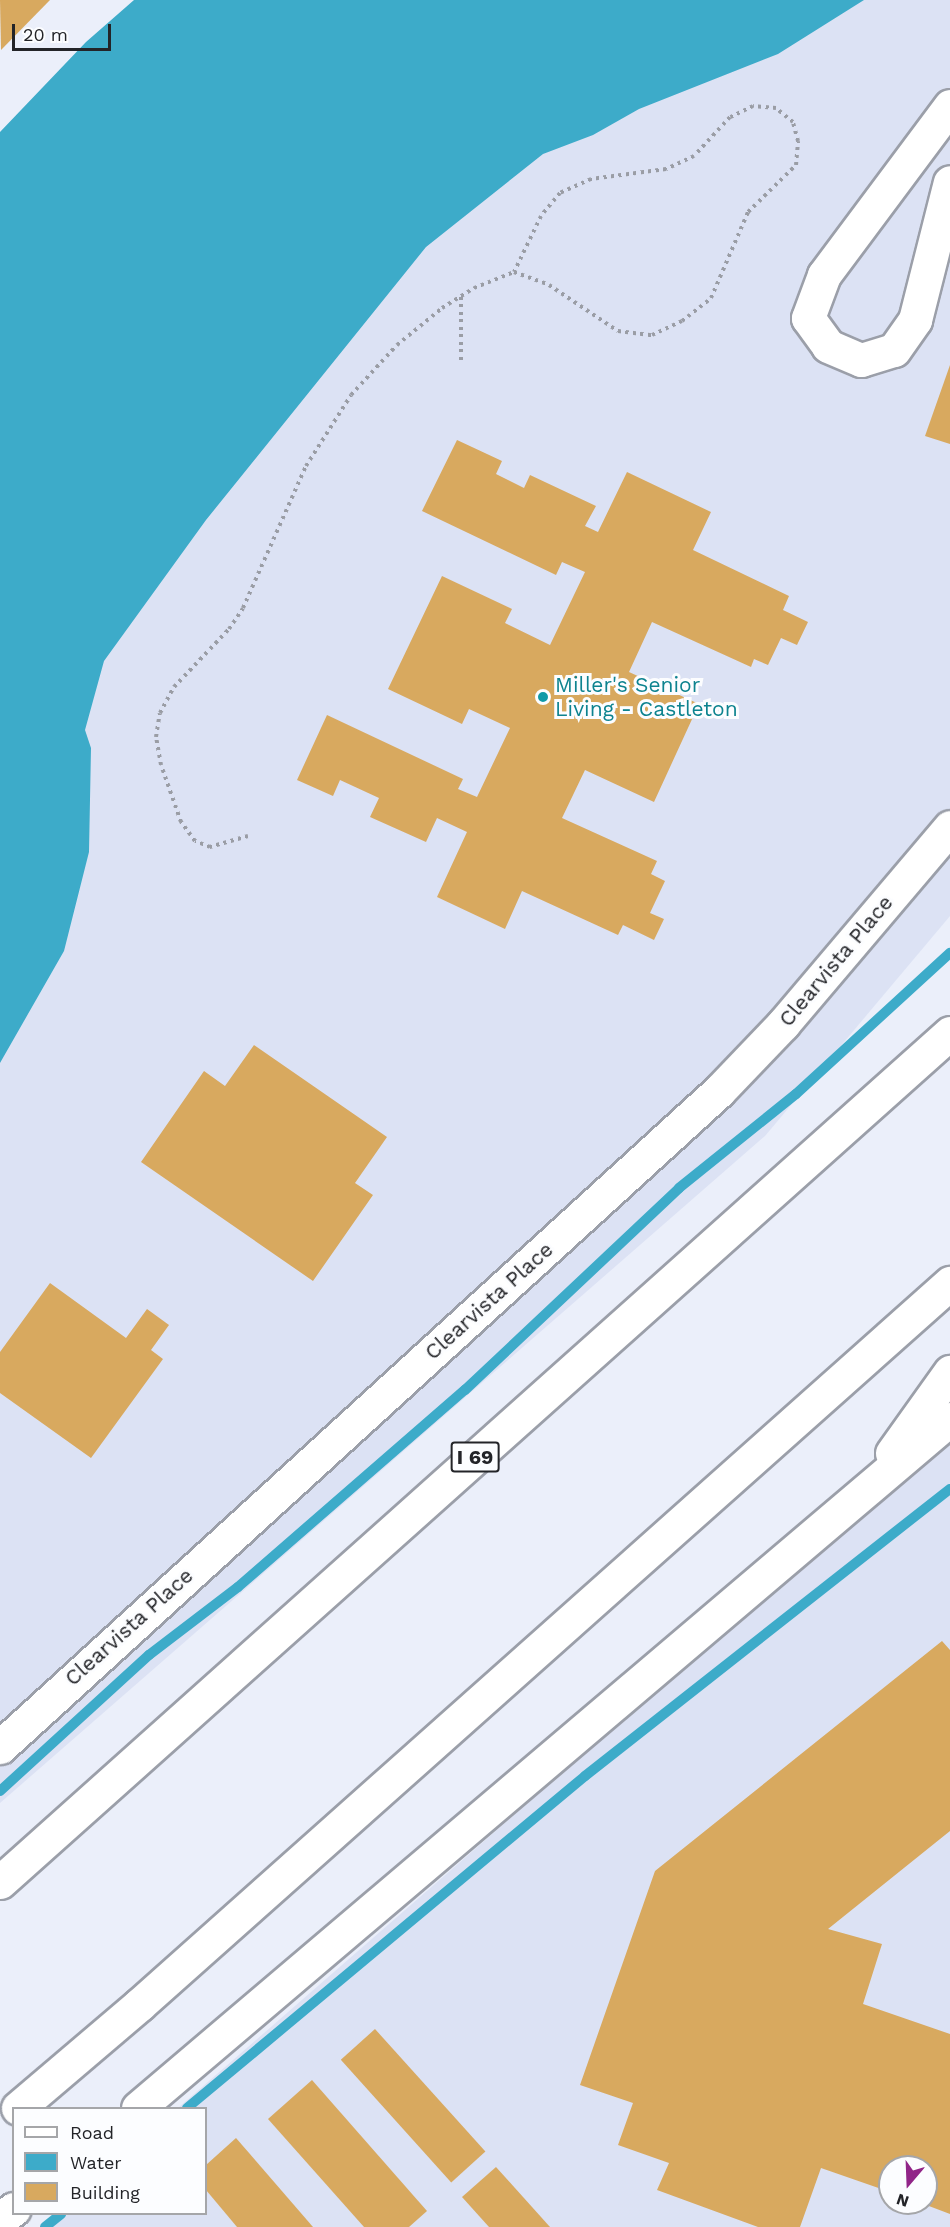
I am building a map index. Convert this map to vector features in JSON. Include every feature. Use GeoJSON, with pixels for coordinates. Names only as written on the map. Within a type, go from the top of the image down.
{"type":"FeatureCollection","features":[{"type":"Feature","properties":{"kind":"main road"},"geometry":{"type":"LineString","coordinates":[[950,106],[824,275],[808,318],[828,346],[861,360],[894,350],[915,320],[950,182]]}},
{"type":"Feature","properties":{"kind":"main road","name":"Clearvista Place"},"geometry":{"type":"LineString","coordinates":[[0,1747],[720,1090],[783,1024],[950,827]]}},
{"type":"Feature","properties":{"kind":"main road","name":"I 69"},"geometry":{"type":"LineString","coordinates":[[0,1882],[950,1033]]}},
{"type":"Feature","properties":{"kind":"main road"},"geometry":{"type":"LineString","coordinates":[[20,2107],[140,2006],[950,1283]]}},
{"type":"Feature","properties":{"kind":"main road"},"geometry":{"type":"LineString","coordinates":[[863,1493],[950,1372]]}},
{"type":"Feature","properties":{"kind":"main road"},"geometry":{"type":"LineString","coordinates":[[140,2107],[950,1419]]}},
{"type":"Feature","properties":{"kind":"main road"},"geometry":{"type":"LineString","coordinates":[[0,2124],[12,2115]]}},
{"type":"Feature","properties":{"kind":"path"},"geometry":{"type":"LineString","coordinates":[[248,836],[210,847],[195,841],[181,822],[160,765],[156,737],[160,713],[174,687],[229,629],[243,608],[306,466],[351,394],[397,345],[461,296],[514,272],[542,216],[560,193],[591,179],[666,168],[694,156],[730,117],[753,106],[776,108],[793,122],[798,141],[796,165],[748,212],[711,298],[682,321],[651,335],[618,331],[549,285],[514,272]]}},
{"type":"Feature","properties":{"kind":"path"},"geometry":{"type":"LineString","coordinates":[[461,296],[461,364]]}},
{"type":"Feature","properties":{"kind":"shaded area"},"geometry":{"type":"Polygon","coordinates":[[[824,0],[950,0],[950,916],[765,1136],[0,1803],[0,783],[457,171],[824,0]]]}},
{"type":"Feature","properties":{"kind":"shaded area"},"geometry":{"type":"Polygon","coordinates":[[[950,1435],[950,2227],[42,2227],[57,2215],[207,2215],[207,2107],[179,2107],[950,1435]]]}},
{"type":"Feature","properties":{"kind":"water"},"geometry":{"type":"Polygon","coordinates":[[[134,0],[864,0],[778,54],[639,109],[593,135],[543,154],[426,247],[206,520],[104,661],[85,730],[91,748],[89,852],[64,951],[0,1063],[0,132],[86,42],[134,0]]]}},
{"type":"Feature","properties":{"kind":"building"},"geometry":{"type":"Polygon","coordinates":[[[0,0],[50,0],[1,50],[0,0]]]}},
{"type":"Feature","properties":{"kind":"building"},"geometry":{"type":"Polygon","coordinates":[[[950,365],[950,444],[925,436],[950,365]]]}},
{"type":"Feature","properties":{"kind":"building","name":"Miller's Senior Living - Castleton"},"geometry":{"type":"Polygon","coordinates":[[[457,440],[502,461],[496,474],[524,488],[530,475],[596,506],[585,526],[598,532],[627,472],[711,512],[693,550],[789,596],[783,610],[808,622],[797,645],[781,638],[768,665],[754,659],[751,667],[652,622],[629,672],[699,704],[654,802],[585,770],[562,818],[657,861],[651,874],[665,881],[650,913],[664,919],[654,940],[623,925],[618,935],[522,891],[505,929],[437,897],[467,832],[437,818],[426,842],[370,817],[379,798],[340,780],[333,796],[297,780],[327,715],[463,779],[458,789],[477,797],[510,728],[469,709],[462,724],[388,689],[442,576],[512,609],[505,623],[550,645],[585,572],[562,562],[556,575],[422,511],[457,440]]]}},
{"type":"Feature","properties":{"kind":"building"},"geometry":{"type":"Polygon","coordinates":[[[254,1045],[387,1137],[355,1183],[373,1195],[313,1281],[141,1162],[204,1071],[225,1086],[254,1045]]]}},
{"type":"Feature","properties":{"kind":"building"},"geometry":{"type":"Polygon","coordinates":[[[50,1283],[126,1338],[147,1309],[169,1325],[151,1350],[163,1359],[91,1458],[0,1393],[0,1352],[50,1283]]]}},
{"type":"Feature","properties":{"kind":"building"},"geometry":{"type":"Polygon","coordinates":[[[942,1641],[950,1650],[950,1831],[828,1929],[882,1944],[863,2004],[950,2034],[950,2214],[938,2209],[938,2155],[878,2155],[878,2188],[821,2168],[800,2227],[758,2227],[657,2190],[669,2163],[618,2145],[633,2103],[580,2085],[655,1871],[942,1641]]]}},
{"type":"Feature","properties":{"kind":"building"},"geometry":{"type":"Polygon","coordinates":[[[375,2029],[485,2152],[451,2182],[341,2060],[375,2029]]]}},
{"type":"Feature","properties":{"kind":"building"},"geometry":{"type":"Polygon","coordinates":[[[312,2080],[427,2211],[409,2227],[364,2227],[268,2119],[312,2080]]]}},
{"type":"Feature","properties":{"kind":"building"},"geometry":{"type":"Polygon","coordinates":[[[236,2138],[313,2227],[237,2227],[207,2191],[207,2164],[236,2138]]]}},
{"type":"Feature","properties":{"kind":"building"},"geometry":{"type":"Polygon","coordinates":[[[496,2167],[550,2227],[489,2227],[462,2197],[496,2167]]]}},
{"type":"Feature","properties":{"kind":"waterway"},"geometry":{"type":"LineString","coordinates":[[0,1791],[149,1655],[238,1587],[465,1390],[679,1188],[796,1094],[950,953]]}},
{"type":"Feature","properties":{"kind":"waterway"},"geometry":{"type":"LineString","coordinates":[[188,2107],[585,1776],[950,1489]]}},
{"type":"Feature","properties":{"kind":"waterway"},"geometry":{"type":"LineString","coordinates":[[45,2227],[60,2215]]}},
{"type":"Feature","properties":{"kind":"place","name":"Miller's Senior Living - Castleton"},"geometry":{"type":"Point","coordinates":[543,697]}}]}
